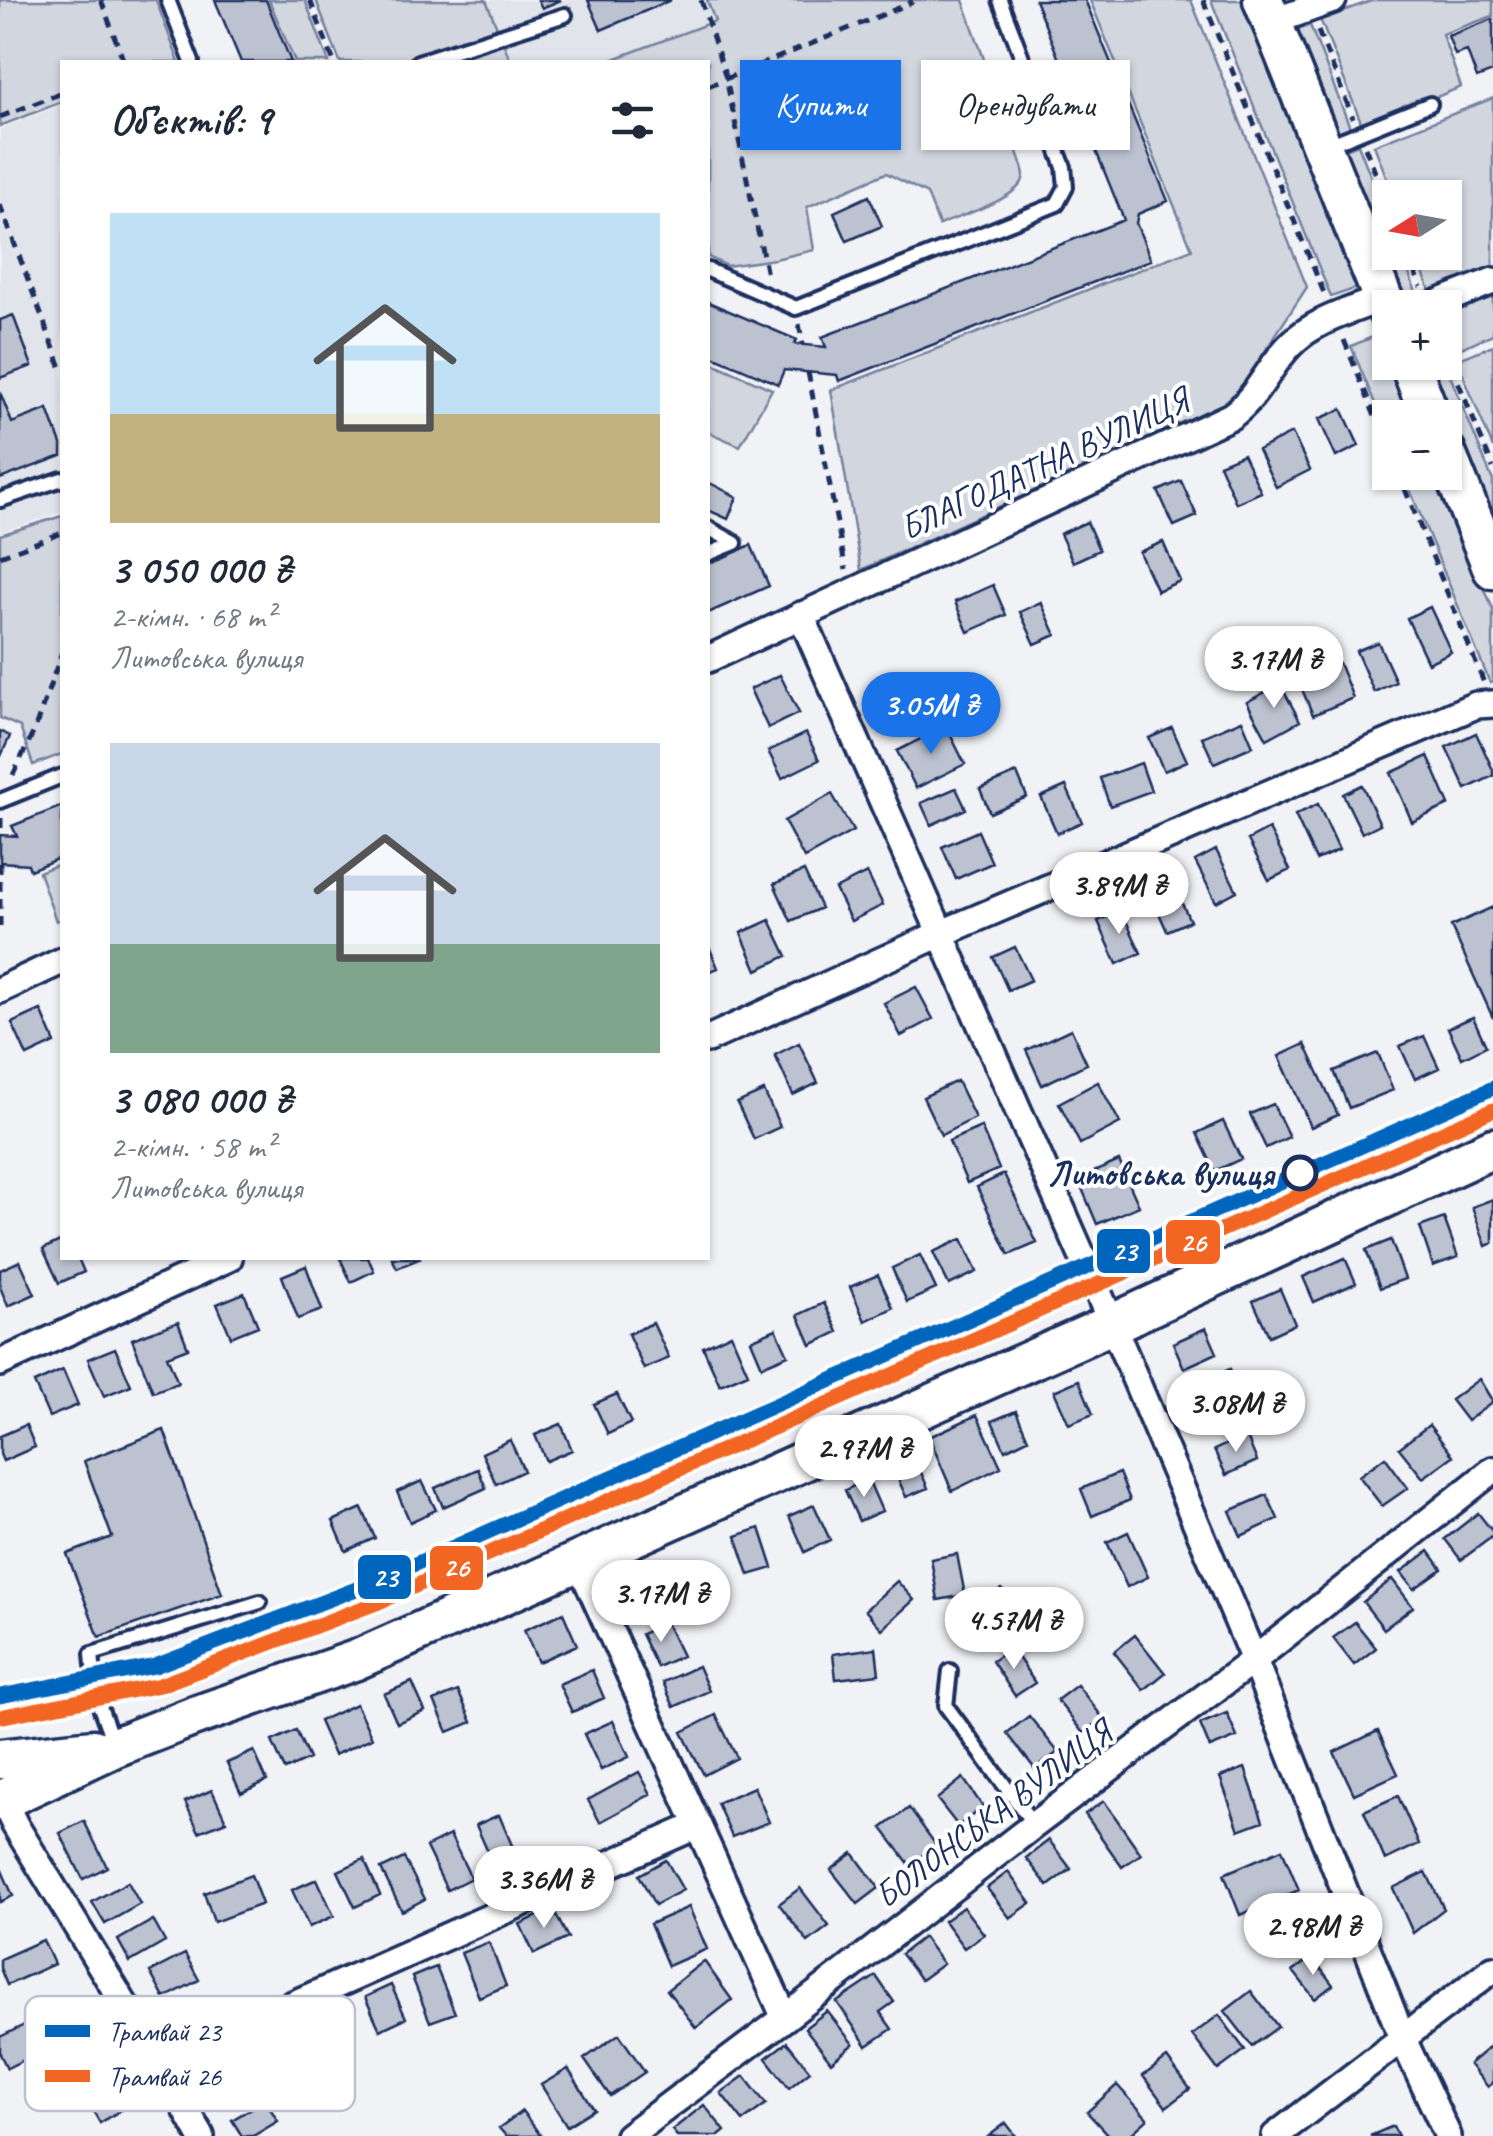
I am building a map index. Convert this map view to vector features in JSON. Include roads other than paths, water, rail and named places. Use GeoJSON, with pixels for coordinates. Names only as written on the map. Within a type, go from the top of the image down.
{"type":"FeatureCollection","features":[{"type":"Feature","properties":{"kind":"main road"},"geometry":{"type":"LineString","coordinates":[[1268,11],[1379,290]]}},
{"type":"Feature","properties":{"kind":"main road"},"geometry":{"type":"LineString","coordinates":[[1461,490],[1493,569]]}},
{"type":"Feature","properties":{"kind":"main road"},"geometry":{"type":"LineString","coordinates":[[1,1800],[115,1747],[356,1660],[1112,1324],[1493,1148]]}},
{"type":"Feature","properties":{"kind":"main road"},"geometry":{"type":"LineString","coordinates":[[0,1759],[115,1747]]}},
{"type":"Feature","properties":{"kind":"street"},"geometry":{"type":"LineString","coordinates":[[1268,11],[1321,4]]}},
{"type":"Feature","properties":{"kind":"street"},"geometry":{"type":"LineString","coordinates":[[1462,294],[1493,282]]}},
{"type":"Feature","properties":{"kind":"street","name":"БЛАГОДАТНА ВУЛИЦЯ"},"geometry":{"type":"LineString","coordinates":[[710,658],[1231,416],[1245,406],[1294,341],[1307,331],[1334,318],[1372,310]]}},
{"type":"Feature","properties":{"kind":"street"},"geometry":{"type":"LineString","coordinates":[[801,615],[1112,1324],[1254,1660],[1402,2037],[1448,2136]]}},
{"type":"Feature","properties":{"kind":"street"},"geometry":{"type":"LineString","coordinates":[[710,1039],[940,934],[1476,706],[1493,704]]}},
{"type":"Feature","properties":{"kind":"street"},"geometry":{"type":"LineString","coordinates":[[0,990],[60,962]]}},
{"type":"Feature","properties":{"kind":"street"},"geometry":{"type":"LineString","coordinates":[[0,1363],[226,1260]]}},
{"type":"Feature","properties":{"kind":"street","name":"БОЛОНСЬКА ВУЛИЦЯ"},"geometry":{"type":"LineString","coordinates":[[628,2136],[1254,1660],[1493,1470]]}},
{"type":"Feature","properties":{"kind":"street"},"geometry":{"type":"LineString","coordinates":[[579,1562],[784,2018]]}},
{"type":"Feature","properties":{"kind":"street"},"geometry":{"type":"LineString","coordinates":[[1,1800],[119,1996]]}},
{"type":"Feature","properties":{"kind":"street"},"geometry":{"type":"LineString","coordinates":[[312,1996],[696,1826]]}},
{"type":"Feature","properties":{"kind":"street"},"geometry":{"type":"LineString","coordinates":[[1274,2136],[1493,1969]]}},
{"type":"Feature","properties":{"kind":"street"},"geometry":{"type":"LineString","coordinates":[[187,2111],[201,2136]]}},
{"type":"Feature","properties":{"kind":"lane"},"geometry":{"type":"LineString","coordinates":[[168,0],[191,60]]}},
{"type":"Feature","properties":{"kind":"lane"},"geometry":{"type":"LineString","coordinates":[[710,271],[796,308],[1057,204],[1066,187],[1064,168],[1000,0]]}},
{"type":"Feature","properties":{"kind":"lane"},"geometry":{"type":"LineString","coordinates":[[424,60],[565,15]]}},
{"type":"Feature","properties":{"kind":"lane"},"geometry":{"type":"LineString","coordinates":[[1322,148],[1430,104]]}},
{"type":"Feature","properties":{"kind":"lane"},"geometry":{"type":"LineString","coordinates":[[0,500],[60,479]]}},
{"type":"Feature","properties":{"kind":"lane"},"geometry":{"type":"LineString","coordinates":[[710,529],[734,543],[710,553]]}},
{"type":"Feature","properties":{"kind":"lane"},"geometry":{"type":"LineString","coordinates":[[0,801],[60,777]]}},
{"type":"Feature","properties":{"kind":"lane"},"geometry":{"type":"LineString","coordinates":[[115,1747],[96,1696],[92,1654],[260,1602]]}},
{"type":"Feature","properties":{"kind":"lane"},"geometry":{"type":"LineString","coordinates":[[950,1671],[946,1706],[1034,1825]]}},
{"type":"Feature","properties":{"kind":"tram line","name":"23"},"geometry":{"type":"LineString","coordinates":[[0,1696],[155,1666],[372,1583],[1493,1088]]}},
{"type":"Feature","properties":{"kind":"tram line","name":"26"},"geometry":{"type":"LineString","coordinates":[[4,1716],[160,1685],[379,1602],[1493,1110]]}},
{"type":"Feature","properties":{"kind":"place","name":"Литовська вулиця"},"geometry":{"type":"Point","coordinates":[1300,1173]}}]}
